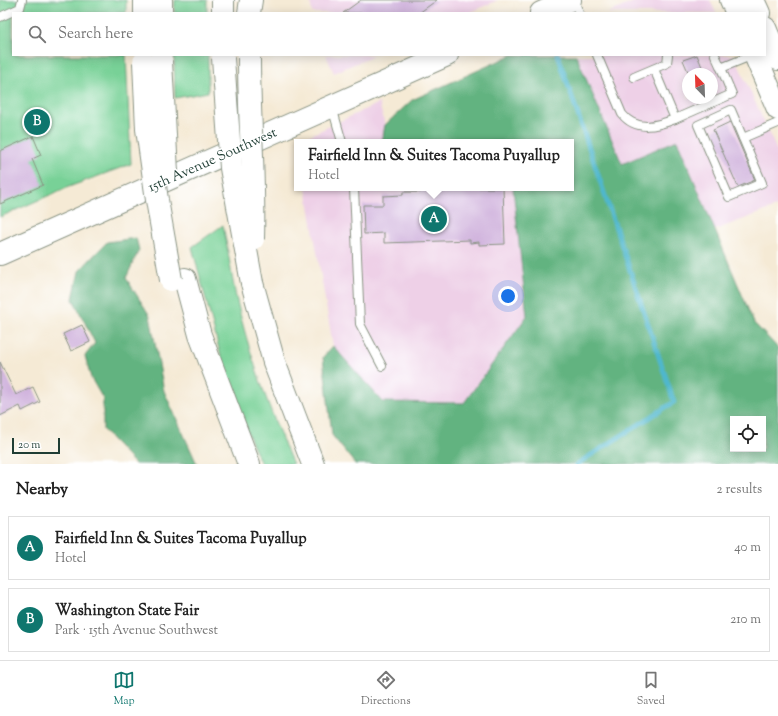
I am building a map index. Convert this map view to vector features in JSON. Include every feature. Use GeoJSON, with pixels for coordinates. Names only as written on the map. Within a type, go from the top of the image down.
{"type":"FeatureCollection","features":[{"type":"Feature","properties":{"kind":"main road"},"geometry":{"type":"LineString","coordinates":[[145,0],[145,12]]}},
{"type":"Feature","properties":{"kind":"main road"},"geometry":{"type":"LineString","coordinates":[[161,0],[161,12]]}},
{"type":"Feature","properties":{"kind":"main road"},"geometry":{"type":"LineString","coordinates":[[223,0],[223,12]]}},
{"type":"Feature","properties":{"kind":"main road"},"geometry":{"type":"LineString","coordinates":[[249,12],[251,0]]}},
{"type":"Feature","properties":{"kind":"main road"},"geometry":{"type":"LineString","coordinates":[[731,0],[737,12]]}},
{"type":"Feature","properties":{"kind":"main road"},"geometry":{"type":"LineString","coordinates":[[753,0],[758,12]]}},
{"type":"Feature","properties":{"kind":"main road"},"geometry":{"type":"LineString","coordinates":[[544,12],[569,3]]}},
{"type":"Feature","properties":{"kind":"main road"},"geometry":{"type":"LineString","coordinates":[[766,30],[778,59]]}},
{"type":"Feature","properties":{"kind":"main road"},"geometry":{"type":"LineString","coordinates":[[223,56],[231,168],[252,283],[274,362],[314,464]]}},
{"type":"Feature","properties":{"kind":"main road","name":"15th Avenue Southwest"},"geometry":{"type":"LineString","coordinates":[[0,254],[445,56]]}},
{"type":"Feature","properties":{"kind":"main road"},"geometry":{"type":"LineString","coordinates":[[754,56],[778,109]]}},
{"type":"Feature","properties":{"kind":"main road"},"geometry":{"type":"LineString","coordinates":[[249,57],[249,116],[254,214],[252,283]]}},
{"type":"Feature","properties":{"kind":"main road"},"geometry":{"type":"LineString","coordinates":[[153,58],[178,280],[187,342],[219,429],[235,464]]}},
{"type":"Feature","properties":{"kind":"main road"},"geometry":{"type":"LineString","coordinates":[[178,280],[249,464]]}},
{"type":"Feature","properties":{"kind":"lane"},"geometry":{"type":"LineString","coordinates":[[0,17],[21,4]]}},
{"type":"Feature","properties":{"kind":"lane"},"geometry":{"type":"LineString","coordinates":[[597,56],[622,114],[626,119],[633,124],[654,126],[732,94],[715,56]]}},
{"type":"Feature","properties":{"kind":"lane"},"geometry":{"type":"LineString","coordinates":[[634,77],[667,63],[668,56]]}},
{"type":"Feature","properties":{"kind":"lane"},"geometry":{"type":"LineString","coordinates":[[721,68],[751,56]]}},
{"type":"Feature","properties":{"kind":"lane"},"geometry":{"type":"LineString","coordinates":[[654,69],[676,118]]}},
{"type":"Feature","properties":{"kind":"lane"},"geometry":{"type":"LineString","coordinates":[[332,106],[341,139]]}},
{"type":"Feature","properties":{"kind":"lane"},"geometry":{"type":"LineString","coordinates":[[731,110],[743,138],[762,183],[729,197],[698,125],[731,110]]}},
{"type":"Feature","properties":{"kind":"lane"},"geometry":{"type":"LineString","coordinates":[[743,138],[778,123]]}},
{"type":"Feature","properties":{"kind":"lane"},"geometry":{"type":"LineString","coordinates":[[354,191],[360,324],[382,366]]}},
{"type":"Feature","properties":{"kind":"shaded area"},"geometry":{"type":"Polygon","coordinates":[[[310,0],[498,0],[471,12],[312,12],[310,0]]]}},
{"type":"Feature","properties":{"kind":"shaded area"},"geometry":{"type":"Polygon","coordinates":[[[638,0],[710,0],[716,12],[610,12],[638,0]]]}},
{"type":"Feature","properties":{"kind":"shaded area"},"geometry":{"type":"Polygon","coordinates":[[[326,56],[372,56],[334,73],[326,56]]]}},
{"type":"Feature","properties":{"kind":"shaded area"},"geometry":{"type":"Polygon","coordinates":[[[576,56],[734,56],[778,153],[778,206],[715,230],[677,140],[622,165],[576,56]]]}},
{"type":"Feature","properties":{"kind":"shaded area"},"geometry":{"type":"Polygon","coordinates":[[[379,103],[385,125],[383,139],[302,139],[379,103]]]}},
{"type":"Feature","properties":{"kind":"shaded area"},"geometry":{"type":"Polygon","coordinates":[[[307,191],[513,191],[527,316],[464,403],[383,402],[333,346],[307,191]]]}},
{"type":"Feature","properties":{"kind":"green space"},"geometry":{"type":"Polygon","coordinates":[[[0,0],[126,0],[126,12],[12,12],[12,56],[126,56],[131,164],[66,188],[0,217],[0,0]]]}},
{"type":"Feature","properties":{"kind":"green space"},"geometry":{"type":"Polygon","coordinates":[[[175,0],[207,0],[207,12],[174,12],[175,0]]]}},
{"type":"Feature","properties":{"kind":"green space"},"geometry":{"type":"Polygon","coordinates":[[[174,56],[208,56],[208,92],[175,98],[174,56]]]}},
{"type":"Feature","properties":{"kind":"green space"},"geometry":{"type":"Polygon","coordinates":[[[510,56],[576,56],[622,164],[677,140],[754,323],[778,348],[778,464],[355,464],[332,435],[323,357],[333,346],[383,402],[464,403],[527,316],[513,191],[574,191],[574,139],[383,139],[385,125],[412,100],[510,56]]]}},
{"type":"Feature","properties":{"kind":"green space"},"geometry":{"type":"Polygon","coordinates":[[[223,225],[236,297],[253,361],[293,464],[261,464],[239,412],[223,364],[192,247],[223,225]]]}},
{"type":"Feature","properties":{"kind":"green space"},"geometry":{"type":"Polygon","coordinates":[[[136,238],[139,250],[126,278],[150,316],[164,391],[197,464],[135,464],[103,430],[103,399],[91,378],[85,356],[95,343],[73,299],[79,271],[107,242],[136,238]]]}},
{"type":"Feature","properties":{"kind":"building"},"geometry":{"type":"Polygon","coordinates":[[[361,0],[437,0],[420,12],[344,12],[361,0]]]}},
{"type":"Feature","properties":{"kind":"building"},"geometry":{"type":"Polygon","coordinates":[[[697,56],[702,68],[686,68],[683,60],[697,56]]]}},
{"type":"Feature","properties":{"kind":"building"},"geometry":{"type":"Polygon","coordinates":[[[730,122],[755,180],[738,187],[713,130],[730,122]]]}},
{"type":"Feature","properties":{"kind":"building"},"geometry":{"type":"Polygon","coordinates":[[[33,136],[41,155],[32,159],[43,185],[0,204],[0,151],[33,136]]]}},
{"type":"Feature","properties":{"kind":"building"},"geometry":{"type":"Polygon","coordinates":[[[503,191],[505,244],[479,245],[479,242],[470,243],[470,240],[384,243],[384,233],[364,234],[363,205],[383,205],[383,196],[403,195],[403,192],[503,191]]]}},
{"type":"Feature","properties":{"kind":"building"},"geometry":{"type":"Polygon","coordinates":[[[82,325],[90,342],[71,351],[63,334],[82,325]]]}},
{"type":"Feature","properties":{"kind":"building"},"geometry":{"type":"Polygon","coordinates":[[[0,362],[16,395],[33,387],[40,402],[22,411],[20,406],[0,416],[0,362]]]}},
{"type":"Feature","properties":{"kind":"waterway"},"geometry":{"type":"LineString","coordinates":[[558,56],[674,402],[577,464]]}},
{"type":"Feature","properties":{"kind":"place","name":"Washington State Fair"},"geometry":{"type":"Point","coordinates":[37,122]}},
{"type":"Feature","properties":{"kind":"place","name":"Fairfield Inn & Suites Tacoma Puyallup"},"geometry":{"type":"Point","coordinates":[434,219]}}]}
